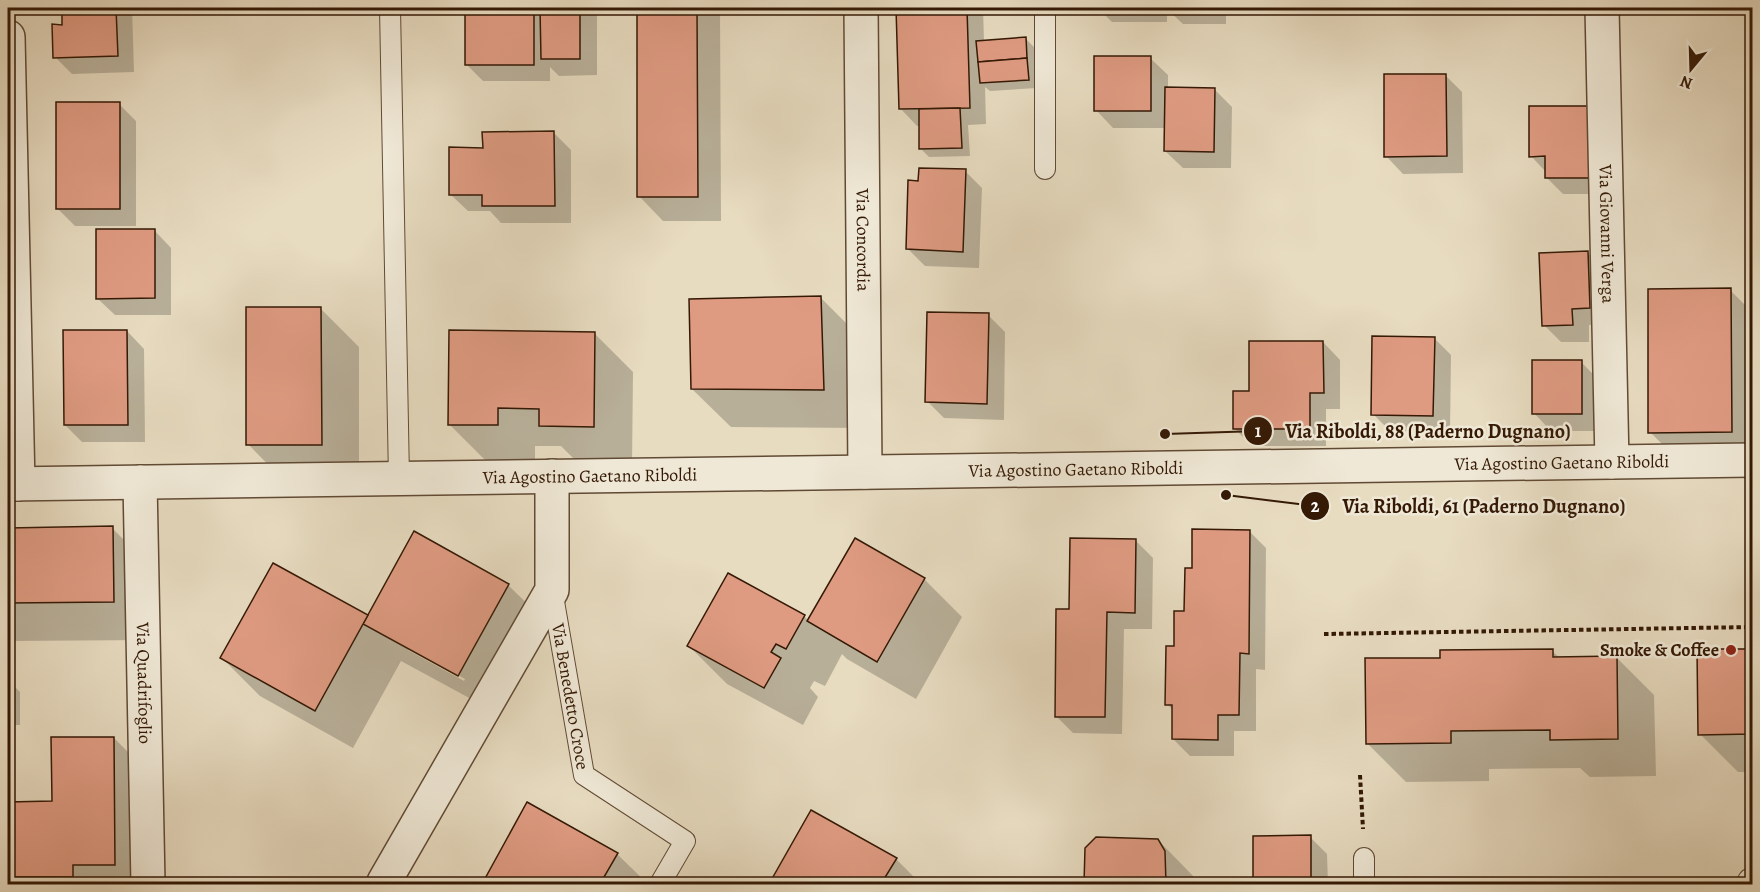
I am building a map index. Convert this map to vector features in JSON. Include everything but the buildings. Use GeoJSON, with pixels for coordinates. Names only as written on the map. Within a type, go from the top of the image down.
{"type":"FeatureCollection","features":[{"type":"Feature","properties":{"kind":"street","name":"Via Concordia"},"geometry":{"type":"LineString","coordinates":[[861,8],[865,472]]}},
{"type":"Feature","properties":{"kind":"street","name":"Via Giovanni Verga"},"geometry":{"type":"LineString","coordinates":[[1602,8],[1612,462]]}},
{"type":"Feature","properties":{"kind":"street"},"geometry":{"type":"LineString","coordinates":[[8,37],[13,484]]}},
{"type":"Feature","properties":{"kind":"street","name":"Via Agostino Gaetano Riboldi"},"geometry":{"type":"LineString","coordinates":[[13,484],[1752,460]]}},
{"type":"Feature","properties":{"kind":"street","name":"Via Benedetto Croce"},"geometry":{"type":"LineString","coordinates":[[384,882],[552,590],[552,476]]}},
{"type":"Feature","properties":{"kind":"street","name":"Via Quadrifoglio"},"geometry":{"type":"LineString","coordinates":[[140,482],[148,885]]}},
{"type":"Feature","properties":{"kind":"lane"},"geometry":{"type":"LineString","coordinates":[[390,8],[399,478]]}},
{"type":"Feature","properties":{"kind":"lane"},"geometry":{"type":"LineString","coordinates":[[1045,8],[1045,169]]}},
{"type":"Feature","properties":{"kind":"lane","name":"Via Benedetto Croce"},"geometry":{"type":"LineString","coordinates":[[552,590],[584,775],[685,841],[660,885]]}},
{"type":"Feature","properties":{"kind":"lane"},"geometry":{"type":"LineString","coordinates":[[1364,858],[1364,885]]}},
{"type":"Feature","properties":{"kind":"path"},"geometry":{"type":"LineString","coordinates":[[1324,634],[1752,627]]}},
{"type":"Feature","properties":{"kind":"path"},"geometry":{"type":"LineString","coordinates":[[1360,775],[1364,858]]}},
{"type":"Feature","properties":{"kind":"place","name":"Via Riboldi, 88 (Paderno Dugnano)"},"geometry":{"type":"Point","coordinates":[1165,434]}},
{"type":"Feature","properties":{"kind":"place","name":"Via Riboldi, 61 (Paderno Dugnano)"},"geometry":{"type":"Point","coordinates":[1226,495]}},
{"type":"Feature","properties":{"kind":"place","name":"Smoke & Coffee"},"geometry":{"type":"Point","coordinates":[1731,650]}}]}
